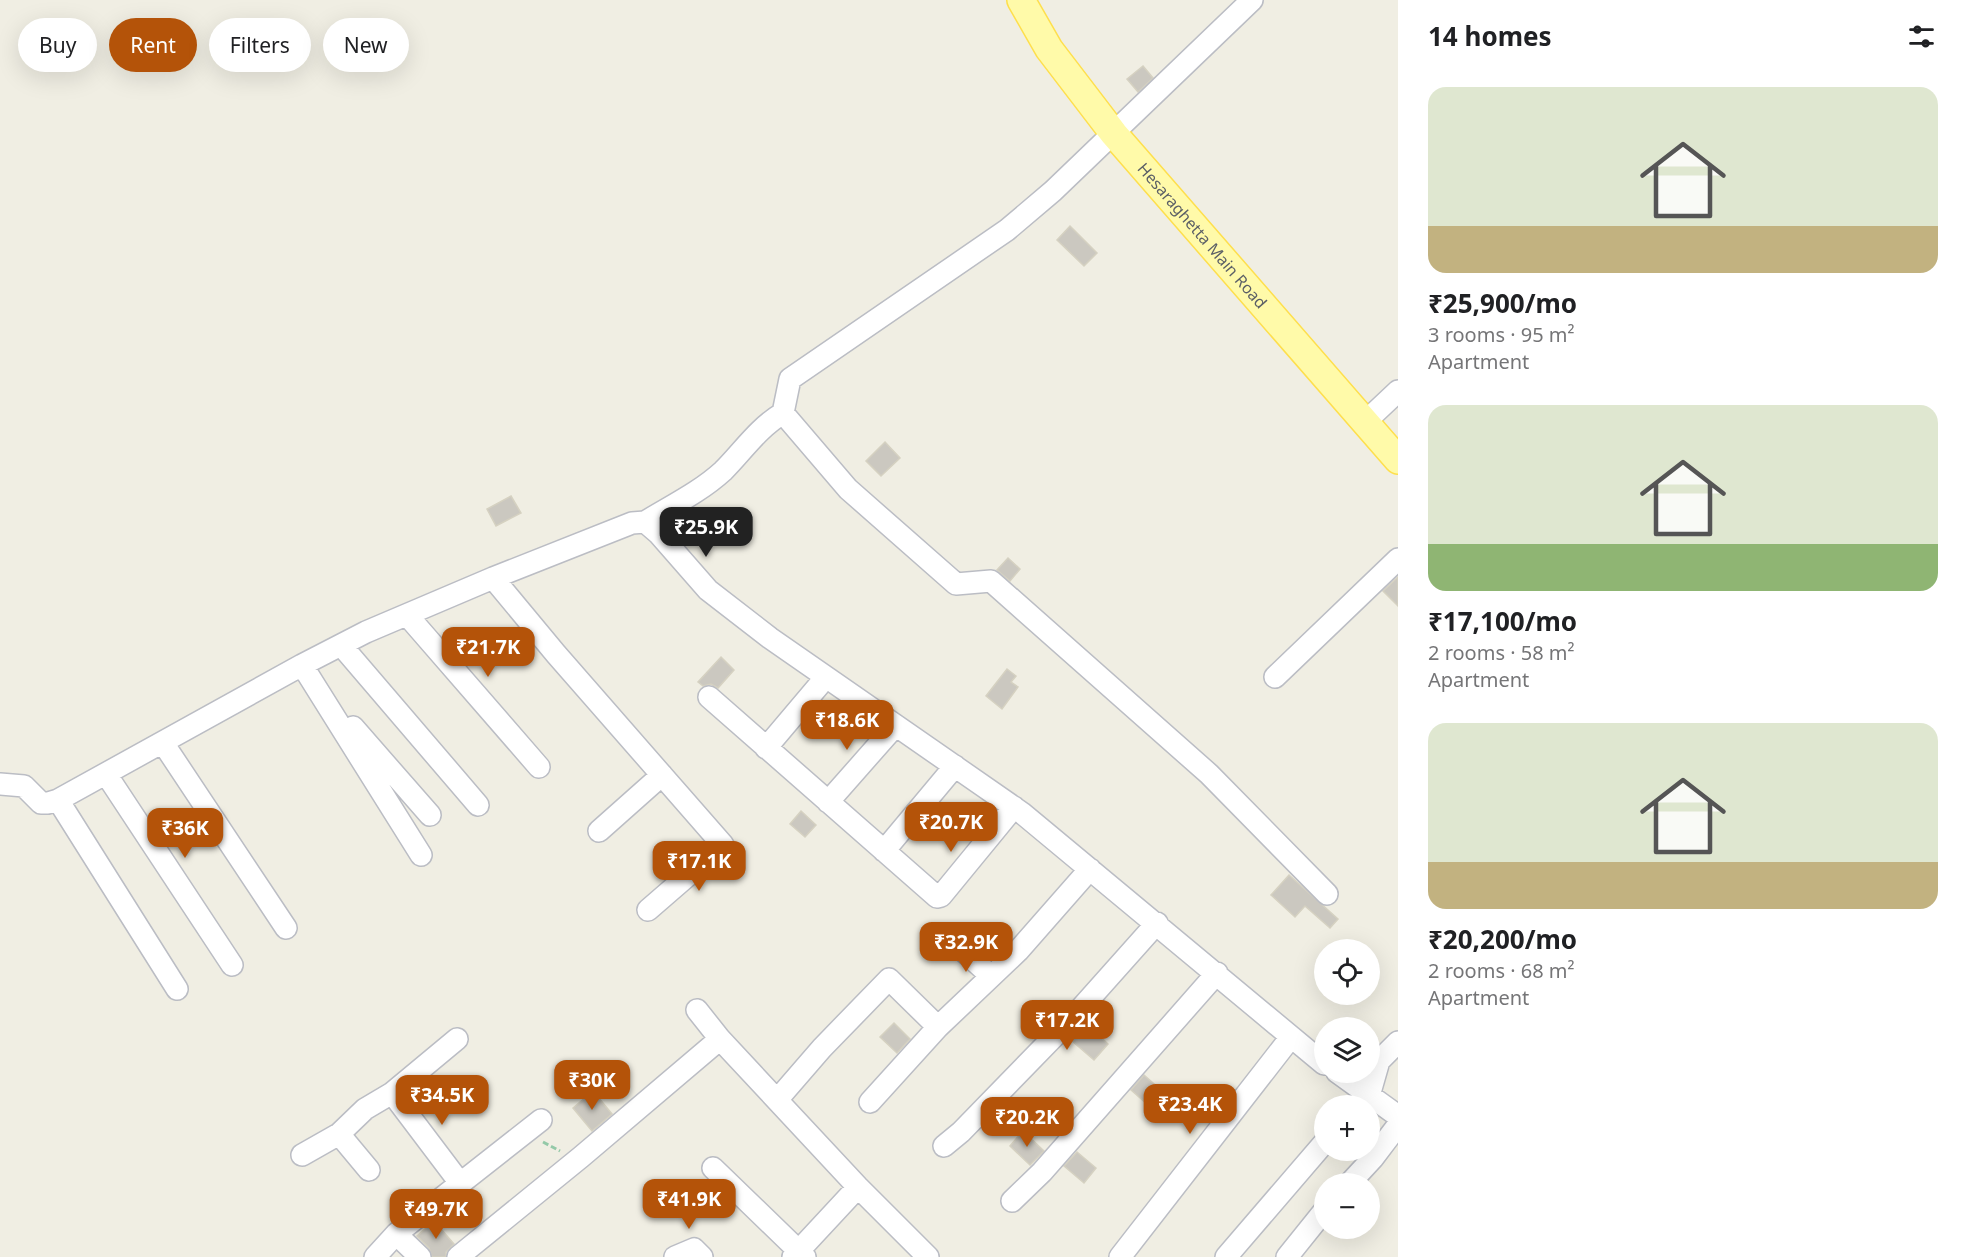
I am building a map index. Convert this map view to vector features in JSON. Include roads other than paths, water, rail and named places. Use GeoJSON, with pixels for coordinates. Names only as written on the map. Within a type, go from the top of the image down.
{"type":"FeatureCollection","features":[{"type":"Feature","properties":{"kind":"main road","name":"Hesaraghetta Main Road"},"geometry":{"type":"LineString","coordinates":[[1021,0],[1049,49],[1114,134],[1398,460]]}},
{"type":"Feature","properties":{"kind":"street"},"geometry":{"type":"LineString","coordinates":[[0,784],[24,786],[41,803],[58,800],[341,645],[493,578],[632,523],[645,522],[707,484],[723,471],[756,433],[783,414],[790,379],[1007,230],[1114,134],[1252,0]]}},
{"type":"Feature","properties":{"kind":"street"},"geometry":{"type":"LineString","coordinates":[[1364,423],[1398,391]]}},
{"type":"Feature","properties":{"kind":"street"},"geometry":{"type":"LineString","coordinates":[[783,414],[848,489],[956,584],[991,581],[1209,774],[1327,894]]}},
{"type":"Feature","properties":{"kind":"street"},"geometry":{"type":"LineString","coordinates":[[645,522],[659,534],[708,590],[895,726],[1014,807],[1217,973],[1314,1056]]}},
{"type":"Feature","properties":{"kind":"street"},"geometry":{"type":"LineString","coordinates":[[1275,676],[1398,559]]}},
{"type":"Feature","properties":{"kind":"street"},"geometry":{"type":"LineString","coordinates":[[493,578],[556,654],[723,845],[648,910]]}},
{"type":"Feature","properties":{"kind":"street"},"geometry":{"type":"LineString","coordinates":[[407,615],[539,767]]}},
{"type":"Feature","properties":{"kind":"street"},"geometry":{"type":"LineString","coordinates":[[341,645],[478,805]]}},
{"type":"Feature","properties":{"kind":"street"},"geometry":{"type":"LineString","coordinates":[[302,665],[421,855]]}},
{"type":"Feature","properties":{"kind":"street"},"geometry":{"type":"LineString","coordinates":[[766,748],[826,677]]}},
{"type":"Feature","properties":{"kind":"street"},"geometry":{"type":"LineString","coordinates":[[709,698],[937,897],[1014,807]]}},
{"type":"Feature","properties":{"kind":"street"},"geometry":{"type":"LineString","coordinates":[[333,716],[349,723],[430,815]]}},
{"type":"Feature","properties":{"kind":"street"},"geometry":{"type":"LineString","coordinates":[[828,802],[895,726]]}},
{"type":"Feature","properties":{"kind":"street"},"geometry":{"type":"LineString","coordinates":[[163,743],[286,928]]}},
{"type":"Feature","properties":{"kind":"street"},"geometry":{"type":"LineString","coordinates":[[884,851],[955,766]]}},
{"type":"Feature","properties":{"kind":"street"},"geometry":{"type":"LineString","coordinates":[[106,774],[232,965]]}},
{"type":"Feature","properties":{"kind":"street"},"geometry":{"type":"LineString","coordinates":[[599,831],[662,775]]}},
{"type":"Feature","properties":{"kind":"street"},"geometry":{"type":"LineString","coordinates":[[58,800],[177,989]]}},
{"type":"Feature","properties":{"kind":"street"},"geometry":{"type":"LineString","coordinates":[[870,1102],[938,1027],[1018,951],[1090,869]]}},
{"type":"Feature","properties":{"kind":"street"},"geometry":{"type":"LineString","coordinates":[[944,1146],[961,1132],[1075,1015],[1156,923]]}},
{"type":"Feature","properties":{"kind":"street"},"geometry":{"type":"LineString","coordinates":[[946,935],[991,976]]}},
{"type":"Feature","properties":{"kind":"street"},"geometry":{"type":"LineString","coordinates":[[1012,1201],[1042,1172],[1217,973]]}},
{"type":"Feature","properties":{"kind":"street"},"geometry":{"type":"LineString","coordinates":[[777,1100],[822,1048],[889,979],[938,1027]]}},
{"type":"Feature","properties":{"kind":"street"},"geometry":{"type":"LineString","coordinates":[[697,1010],[720,1039],[858,1187],[927,1257]]}},
{"type":"Feature","properties":{"kind":"street"},"geometry":{"type":"LineString","coordinates":[[1120,1257],[1291,1037]]}},
{"type":"Feature","properties":{"kind":"street"},"geometry":{"type":"LineString","coordinates":[[302,1155],[339,1134],[365,1109],[392,1094],[457,1039]]}},
{"type":"Feature","properties":{"kind":"street"},"geometry":{"type":"LineString","coordinates":[[458,1257],[720,1039]]}},
{"type":"Feature","properties":{"kind":"street"},"geometry":{"type":"LineString","coordinates":[[1365,1095],[1379,1060],[1398,1042]]}},
{"type":"Feature","properties":{"kind":"street"},"geometry":{"type":"LineString","coordinates":[[1348,1083],[1361,1095]]}},
{"type":"Feature","properties":{"kind":"street"},"geometry":{"type":"LineString","coordinates":[[392,1094],[460,1183]]}},
{"type":"Feature","properties":{"kind":"street"},"geometry":{"type":"LineString","coordinates":[[1380,1106],[1398,1116]]}},
{"type":"Feature","properties":{"kind":"street"},"geometry":{"type":"LineString","coordinates":[[375,1257],[396,1234],[540,1120]]}},
{"type":"Feature","properties":{"kind":"street"},"geometry":{"type":"LineString","coordinates":[[1359,1173],[1398,1125]]}},
{"type":"Feature","properties":{"kind":"street"},"geometry":{"type":"LineString","coordinates":[[339,1134],[369,1170]]}},
{"type":"Feature","properties":{"kind":"street"},"geometry":{"type":"LineString","coordinates":[[1226,1257],[1314,1155]]}},
{"type":"Feature","properties":{"kind":"street"},"geometry":{"type":"LineString","coordinates":[[713,1168],[799,1255],[858,1187]]}},
{"type":"Feature","properties":{"kind":"street"},"geometry":{"type":"LineString","coordinates":[[1287,1257],[1314,1223]]}},
{"type":"Feature","properties":{"kind":"street"},"geometry":{"type":"LineString","coordinates":[[396,1234],[420,1257]]}},
{"type":"Feature","properties":{"kind":"street"},"geometry":{"type":"LineString","coordinates":[[675,1257],[694,1249],[702,1257]]}}]}
